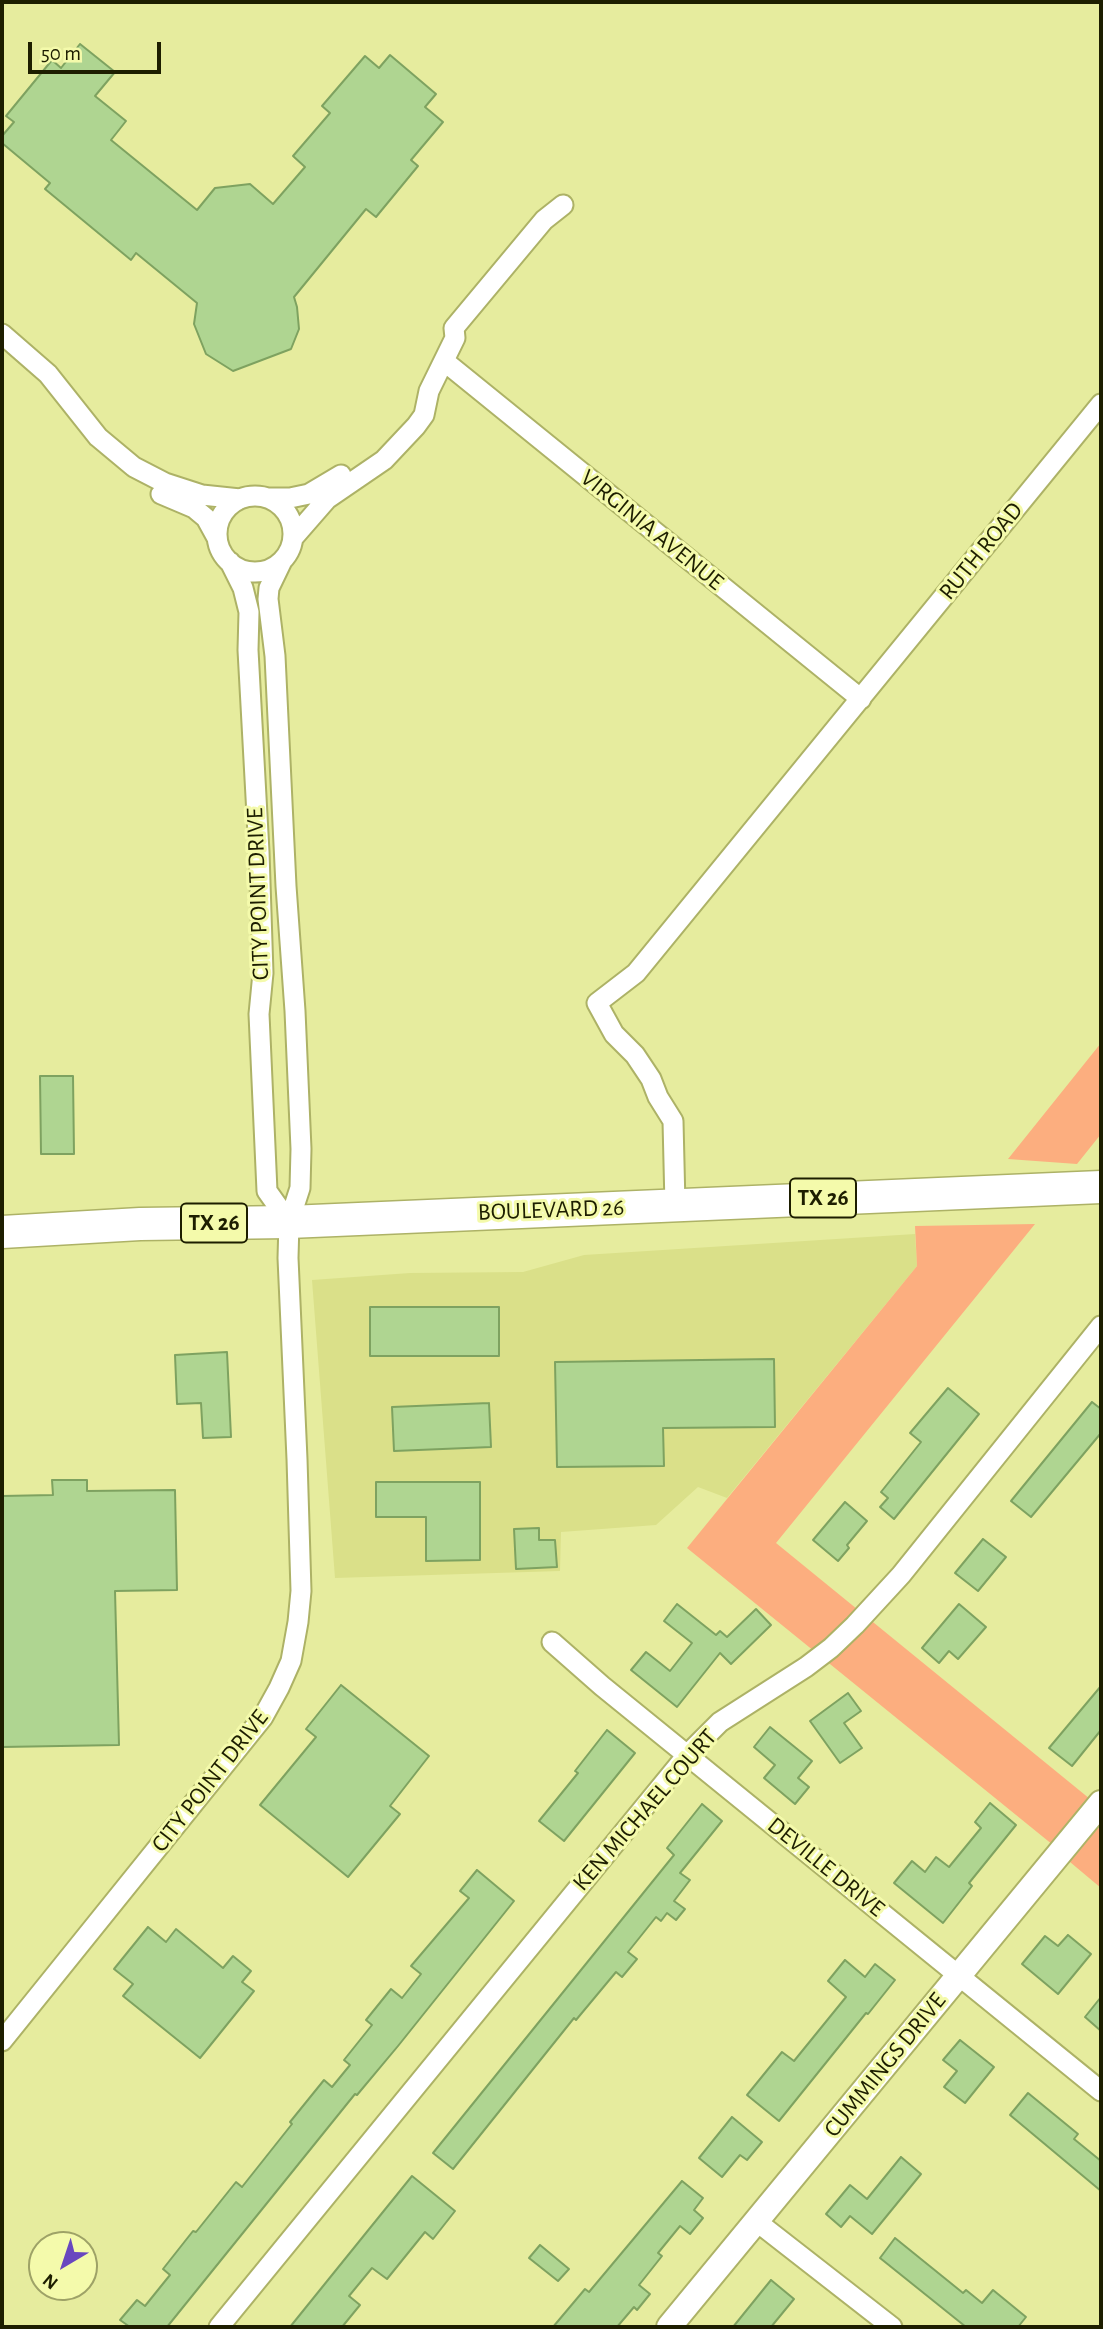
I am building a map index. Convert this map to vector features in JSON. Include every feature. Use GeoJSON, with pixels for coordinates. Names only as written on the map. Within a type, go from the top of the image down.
{"type":"FeatureCollection","features":[{"type":"Feature","properties":{"kind":"main road","name":"BOULEVARD 26"},"geometry":{"type":"LineString","coordinates":[[2,1232],[140,1224],[289,1222],[1101,1187]]}},
{"type":"Feature","properties":{"kind":"street"},"geometry":{"type":"LineString","coordinates":[[293,538],[327,499],[384,460],[408,437],[424,415],[426,397],[455,338],[454,328],[544,220],[563,205],[553,228],[465,336],[455,338]]}},
{"type":"Feature","properties":{"kind":"street"},"geometry":{"type":"LineString","coordinates":[[2,334],[48,374],[98,437],[134,467],[165,483],[202,495],[240,499]]}},
{"type":"Feature","properties":{"kind":"street"},"geometry":{"type":"LineString","coordinates":[[2,350],[49,393],[77,431],[102,458],[144,487],[194,508],[206,518],[224,555],[230,562],[246,571],[273,568],[291,548],[293,529],[287,514],[282,507],[268,498]]}},
{"type":"Feature","properties":{"kind":"street","name":"VIRGINIA AVENUE"},"geometry":{"type":"LineString","coordinates":[[444,361],[861,699]]}},
{"type":"Feature","properties":{"kind":"street"},"geometry":{"type":"LineString","coordinates":[[218,538],[223,513],[240,499],[251,496],[299,497],[309,494],[364,459],[391,437],[415,406],[426,397]]}},
{"type":"Feature","properties":{"kind":"street","name":"RUTH ROAD"},"geometry":{"type":"LineString","coordinates":[[675,1205],[673,1121],[658,1097],[651,1079],[635,1055],[614,1034],[597,1003],[636,973],[1101,404]]}},
{"type":"Feature","properties":{"kind":"street","name":"CITY POINT DRIVE"},"geometry":{"type":"LineString","coordinates":[[2,2041],[251,1733],[270,1706],[291,1661],[301,1591],[289,1222],[300,1188],[301,1149],[275,656],[268,599],[269,588],[282,561]]}},
{"type":"Feature","properties":{"kind":"street","name":"CITY POINT DRIVE"},"geometry":{"type":"LineString","coordinates":[[230,562],[243,588],[249,612],[248,650],[263,973],[259,1014],[267,1191],[289,1222]]}},
{"type":"Feature","properties":{"kind":"street","name":"KEN MICHAEL COURT"},"geometry":{"type":"LineString","coordinates":[[219,2327],[687,1755],[720,1722],[806,1667],[855,1625],[901,1575],[1101,1326]]}},
{"type":"Feature","properties":{"kind":"street","name":"DEVILLE DRIVE"},"geometry":{"type":"LineString","coordinates":[[552,1642],[602,1686],[1101,2091]]}},
{"type":"Feature","properties":{"kind":"street","name":"CUMMINGS DRIVE"},"geometry":{"type":"LineString","coordinates":[[669,2327],[1101,1803]]}},
{"type":"Feature","properties":{"kind":"street"},"geometry":{"type":"LineString","coordinates":[[757,2221],[892,2327]]}},
{"type":"Feature","properties":{"kind":"shaded area"},"geometry":{"type":"Polygon","coordinates":[[[1101,1043],[1101,1134],[1077,1164],[1008,1159],[1101,1043]]]}},
{"type":"Feature","properties":{"kind":"shaded area"},"geometry":{"type":"Polygon","coordinates":[[[1035,1224],[776,1543],[1090,1799],[1053,1845],[687,1548],[917,1266],[915,1226],[1035,1224]]]}},
{"type":"Feature","properties":{"kind":"shaded area"},"geometry":{"type":"Polygon","coordinates":[[[915,1234],[917,1266],[727,1498],[698,1487],[656,1525],[561,1532],[560,1571],[335,1578],[312,1280],[410,1273],[523,1272],[584,1255],[915,1234]]]}},
{"type":"Feature","properties":{"kind":"shaded area"},"geometry":{"type":"Polygon","coordinates":[[[1101,1824],[1101,1888],[1070,1862],[1101,1824]]]}},
{"type":"Feature","properties":{"kind":"building"},"geometry":{"type":"Polygon","coordinates":[[[80,44],[115,72],[95,96],[126,121],[111,140],[197,210],[215,188],[250,184],[273,204],[305,167],[293,156],[330,113],[322,106],[365,56],[379,68],[390,55],[436,94],[425,107],[443,122],[411,160],[418,166],[376,217],[366,209],[294,297],[299,329],[291,349],[233,371],[206,354],[194,324],[197,303],[136,253],[131,260],[45,189],[50,183],[2,143],[2,136],[14,122],[6,116],[52,60],[61,68],[80,44]]]}},
{"type":"Feature","properties":{"kind":"building"},"geometry":{"type":"Polygon","coordinates":[[[40,1076],[73,1076],[74,1154],[41,1154],[40,1076]]]}},
{"type":"Feature","properties":{"kind":"building"},"geometry":{"type":"Polygon","coordinates":[[[370,1307],[499,1307],[499,1356],[370,1356],[370,1307]]]}},
{"type":"Feature","properties":{"kind":"building"},"geometry":{"type":"Polygon","coordinates":[[[227,1352],[231,1437],[203,1438],[201,1403],[177,1404],[175,1355],[227,1352]]]}},
{"type":"Feature","properties":{"kind":"building"},"geometry":{"type":"Polygon","coordinates":[[[774,1359],[775,1427],[663,1428],[664,1466],[557,1467],[555,1362],[774,1359]]]}},
{"type":"Feature","properties":{"kind":"building"},"geometry":{"type":"Polygon","coordinates":[[[948,1388],[979,1414],[894,1519],[880,1507],[888,1498],[881,1492],[921,1442],[910,1433],[948,1388]]]}},
{"type":"Feature","properties":{"kind":"building"},"geometry":{"type":"Polygon","coordinates":[[[1092,1402],[1101,1409],[1101,1433],[1031,1517],[1011,1501],[1092,1402]]]}},
{"type":"Feature","properties":{"kind":"building"},"geometry":{"type":"Polygon","coordinates":[[[489,1403],[491,1447],[394,1451],[392,1407],[489,1403]]]}},
{"type":"Feature","properties":{"kind":"building"},"geometry":{"type":"Polygon","coordinates":[[[52,1480],[87,1480],[87,1491],[175,1490],[177,1590],[115,1591],[119,1745],[2,1747],[2,1496],[53,1495],[52,1480]]]}},
{"type":"Feature","properties":{"kind":"building"},"geometry":{"type":"Polygon","coordinates":[[[376,1482],[480,1482],[480,1560],[426,1561],[426,1517],[376,1517],[376,1482]]]}},
{"type":"Feature","properties":{"kind":"building"},"geometry":{"type":"Polygon","coordinates":[[[845,1502],[867,1521],[847,1545],[849,1548],[838,1561],[813,1540],[845,1502]]]}},
{"type":"Feature","properties":{"kind":"building"},"geometry":{"type":"Polygon","coordinates":[[[539,1528],[539,1540],[555,1540],[557,1567],[516,1569],[514,1529],[539,1528]]]}},
{"type":"Feature","properties":{"kind":"building"},"geometry":{"type":"Polygon","coordinates":[[[983,1539],[1006,1557],[978,1591],[955,1573],[983,1539]]]}},
{"type":"Feature","properties":{"kind":"building"},"geometry":{"type":"Polygon","coordinates":[[[677,1604],[716,1635],[720,1631],[727,1637],[756,1609],[771,1625],[731,1664],[720,1653],[677,1707],[631,1670],[646,1652],[670,1671],[692,1643],[664,1621],[677,1604]]]}},
{"type":"Feature","properties":{"kind":"building"},"geometry":{"type":"Polygon","coordinates":[[[959,1604],[986,1627],[958,1659],[949,1651],[939,1663],[922,1648],[959,1604]]]}},
{"type":"Feature","properties":{"kind":"building"},"geometry":{"type":"Polygon","coordinates":[[[341,1685],[429,1756],[390,1806],[400,1814],[348,1877],[260,1805],[316,1737],[306,1729],[341,1685]]]}},
{"type":"Feature","properties":{"kind":"building"},"geometry":{"type":"Polygon","coordinates":[[[1101,1686],[1101,1730],[1072,1766],[1049,1748],[1101,1686]]]}},
{"type":"Feature","properties":{"kind":"building"},"geometry":{"type":"Polygon","coordinates":[[[848,1693],[861,1711],[844,1723],[862,1748],[840,1763],[810,1721],[848,1693]]]}},
{"type":"Feature","properties":{"kind":"building"},"geometry":{"type":"Polygon","coordinates":[[[770,1727],[812,1761],[798,1778],[809,1787],[795,1804],[764,1778],[775,1765],[754,1747],[770,1727]]]}},
{"type":"Feature","properties":{"kind":"building"},"geometry":{"type":"Polygon","coordinates":[[[607,1730],[635,1753],[564,1841],[539,1821],[578,1773],[575,1771],[607,1730]]]}},
{"type":"Feature","properties":{"kind":"building"},"geometry":{"type":"Polygon","coordinates":[[[990,1803],[1016,1825],[969,1883],[972,1886],[943,1923],[894,1883],[912,1861],[925,1872],[936,1857],[949,1867],[981,1828],[975,1822],[990,1803]]]}},
{"type":"Feature","properties":{"kind":"building"},"geometry":{"type":"Polygon","coordinates":[[[702,1804],[722,1821],[680,1873],[690,1880],[674,1901],[685,1909],[676,1920],[667,1913],[661,1921],[656,1917],[628,1952],[637,1959],[622,1977],[616,1972],[576,2020],[574,2018],[453,2169],[433,2153],[674,1855],[667,1848],[702,1804]]]}},
{"type":"Feature","properties":{"kind":"building"},"geometry":{"type":"Polygon","coordinates":[[[477,1870],[514,1901],[167,2327],[130,2327],[120,2320],[137,2300],[145,2306],[170,2275],[163,2269],[193,2231],[196,2232],[236,2182],[242,2187],[324,2080],[332,2087],[350,2065],[344,2060],[372,2025],[366,2020],[391,1989],[402,1998],[421,1974],[411,1966],[469,1898],[460,1891],[477,1870]]]}},
{"type":"Feature","properties":{"kind":"building"},"geometry":{"type":"Polygon","coordinates":[[[148,1927],[166,1942],[176,1929],[223,1968],[233,1956],[251,1971],[242,1982],[254,1991],[200,2058],[123,1996],[133,1984],[114,1969],[148,1927]]]}},
{"type":"Feature","properties":{"kind":"building"},"geometry":{"type":"Polygon","coordinates":[[[1068,1935],[1091,1954],[1058,1994],[1022,1964],[1045,1936],[1058,1946],[1068,1935]]]}},
{"type":"Feature","properties":{"kind":"building"},"geometry":{"type":"Polygon","coordinates":[[[845,1960],[865,1977],[875,1964],[895,1980],[779,2121],[747,2095],[782,2052],[794,2061],[846,1997],[828,1981],[845,1960]]]}},
{"type":"Feature","properties":{"kind":"building"},"geometry":{"type":"Polygon","coordinates":[[[1101,1997],[1101,2031],[1085,2017],[1101,1997]]]}},
{"type":"Feature","properties":{"kind":"building"},"geometry":{"type":"Polygon","coordinates":[[[960,2040],[994,2067],[965,2103],[944,2087],[957,2071],[943,2060],[960,2040]]]}},
{"type":"Feature","properties":{"kind":"building"},"geometry":{"type":"Polygon","coordinates":[[[1028,2093],[1078,2134],[1074,2139],[1101,2161],[1101,2191],[1010,2115],[1028,2093]]]}},
{"type":"Feature","properties":{"kind":"building"},"geometry":{"type":"Polygon","coordinates":[[[732,2117],[762,2142],[747,2160],[740,2155],[722,2177],[699,2158],[732,2117]]]}},
{"type":"Feature","properties":{"kind":"building"},"geometry":{"type":"Polygon","coordinates":[[[901,2157],[921,2174],[872,2234],[850,2216],[841,2227],[826,2214],[850,2185],[867,2199],[901,2157]]]}},
{"type":"Feature","properties":{"kind":"building"},"geometry":{"type":"Polygon","coordinates":[[[412,2176],[455,2211],[433,2239],[425,2232],[387,2279],[372,2268],[349,2296],[360,2305],[342,2327],[290,2327],[412,2176]]]}},
{"type":"Feature","properties":{"kind":"building"},"geometry":{"type":"Polygon","coordinates":[[[682,2181],[703,2198],[694,2210],[703,2218],[690,2234],[680,2226],[658,2253],[662,2256],[639,2285],[650,2294],[637,2310],[634,2307],[617,2327],[553,2327],[585,2289],[589,2292],[682,2181]]]}},
{"type":"Feature","properties":{"kind":"building"},"geometry":{"type":"Polygon","coordinates":[[[895,2238],[963,2293],[966,2290],[982,2303],[993,2290],[1026,2317],[1018,2327],[966,2327],[880,2258],[895,2238]]]}},
{"type":"Feature","properties":{"kind":"building"},"geometry":{"type":"Polygon","coordinates":[[[540,2245],[569,2269],[558,2281],[529,2258],[540,2245]]]}},
{"type":"Feature","properties":{"kind":"building"},"geometry":{"type":"Polygon","coordinates":[[[771,2280],[794,2299],[771,2327],[733,2327],[771,2280]]]}}]}
